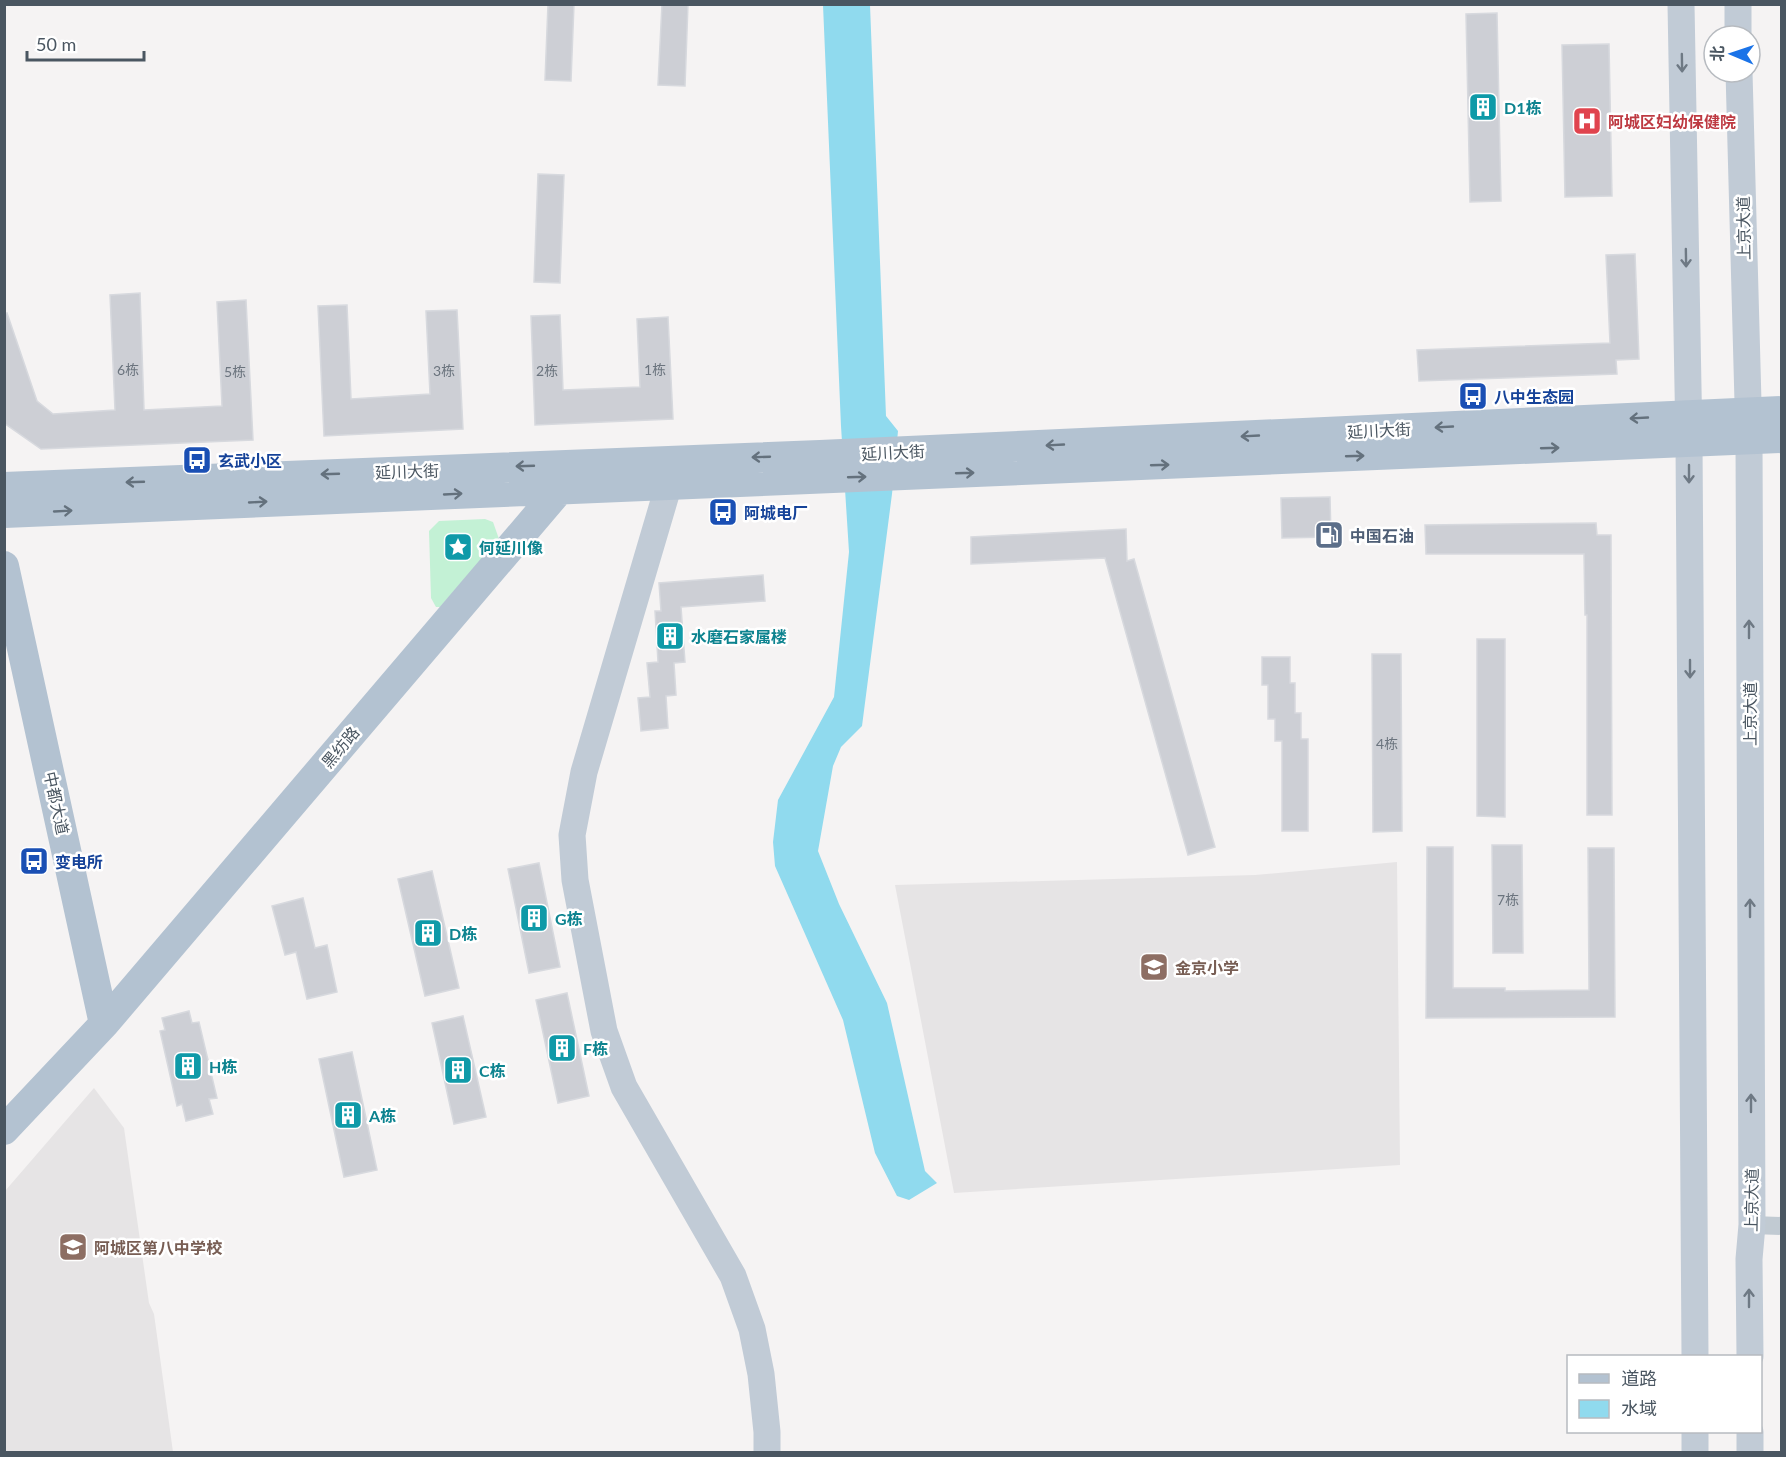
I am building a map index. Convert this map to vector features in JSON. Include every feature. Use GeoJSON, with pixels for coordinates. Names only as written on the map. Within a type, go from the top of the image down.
{"type":"FeatureCollection","features":[{"type":"Feature","properties":{"kind":"main road"},"geometry":{"type":"LineString","coordinates":[[1681,4],[1689,429],[1695,1355]]}},
{"type":"Feature","properties":{"kind":"main road"},"geometry":{"type":"LineString","coordinates":[[1738,4],[1738,24]]}},
{"type":"Feature","properties":{"kind":"main road","name":"上京大道"},"geometry":{"type":"LineString","coordinates":[[1739,84],[1748,426],[1752,1225],[1749,1259],[1750,1355]]}},
{"type":"Feature","properties":{"kind":"main road","name":"延川大街"},"geometry":{"type":"LineString","coordinates":[[4,513],[560,477],[1748,426],[1782,411]]}},
{"type":"Feature","properties":{"kind":"main road","name":"延川大街"},"geometry":{"type":"LineString","coordinates":[[1748,426],[1782,438]]}},
{"type":"Feature","properties":{"kind":"main road"},"geometry":{"type":"LineString","coordinates":[[672,472],[584,772],[572,835],[575,880],[604,1031],[624,1087],[734,1276],[752,1329],[761,1374],[767,1452]]}},
{"type":"Feature","properties":{"kind":"main road","name":"延川大街"},"geometry":{"type":"LineString","coordinates":[[4,488],[560,477]]}},
{"type":"Feature","properties":{"kind":"main road","name":"黑纺路"},"geometry":{"type":"LineString","coordinates":[[98,1030],[560,477]]}},
{"type":"Feature","properties":{"kind":"main road","name":"中都大道"},"geometry":{"type":"LineString","coordinates":[[4,566],[98,1030]]}},
{"type":"Feature","properties":{"kind":"main road","name":"中都大道"},"geometry":{"type":"LineString","coordinates":[[4,641],[98,1030]]}},
{"type":"Feature","properties":{"kind":"main road"},"geometry":{"type":"LineString","coordinates":[[4,1130],[98,1030]]}},
{"type":"Feature","properties":{"kind":"main road"},"geometry":{"type":"LineString","coordinates":[[1695,1433],[1695,1452]]}},
{"type":"Feature","properties":{"kind":"main road"},"geometry":{"type":"LineString","coordinates":[[1750,1433],[1750,1452]]}},
{"type":"Feature","properties":{"kind":"street"},"geometry":{"type":"LineString","coordinates":[[1752,1225],[1782,1226]]}},
{"type":"Feature","properties":{"kind":"shaded area","name":"金京小学"},"geometry":{"type":"Polygon","coordinates":[[[1397,862],[1400,1165],[954,1193],[895,885],[1255,875],[1397,862]]]}},
{"type":"Feature","properties":{"kind":"shaded area","name":"阿城区第八中学校"},"geometry":{"type":"Polygon","coordinates":[[[94,1088],[124,1128],[149,1303],[154,1314],[173,1452],[5,1452],[5,1191],[94,1088]]]}},
{"type":"Feature","properties":{"kind":"green space"},"geometry":{"type":"Polygon","coordinates":[[[485,519],[493,522],[499,539],[440,607],[436,607],[431,598],[429,531],[439,521],[485,519]]]}},
{"type":"Feature","properties":{"kind":"water"},"geometry":{"type":"Polygon","coordinates":[[[823,5],[870,5],[886,416],[898,431],[862,726],[841,747],[833,766],[818,851],[839,904],[887,1003],[925,1171],[937,1183],[909,1200],[897,1196],[875,1153],[843,1020],[775,866],[773,842],[778,800],[834,697],[849,552],[841,426],[823,5]]]}},
{"type":"Feature","properties":{"kind":"building"},"geometry":{"type":"Polygon","coordinates":[[[548,4],[574,4],[571,81],[545,80],[548,4]]]}},
{"type":"Feature","properties":{"kind":"building"},"geometry":{"type":"Polygon","coordinates":[[[662,4],[688,4],[685,86],[658,85],[662,4]]]}},
{"type":"Feature","properties":{"kind":"building","name":"D1栋"},"geometry":{"type":"Polygon","coordinates":[[[1497,13],[1501,201],[1470,202],[1466,14],[1497,13]]]}},
{"type":"Feature","properties":{"kind":"building","name":"阿城区妇幼保健院"},"geometry":{"type":"Polygon","coordinates":[[[1609,44],[1612,196],[1565,197],[1562,45],[1609,44]]]}},
{"type":"Feature","properties":{"kind":"building"},"geometry":{"type":"Polygon","coordinates":[[[538,174],[564,175],[560,283],[534,282],[538,174]]]}},
{"type":"Feature","properties":{"kind":"building"},"geometry":{"type":"Polygon","coordinates":[[[1635,254],[1639,359],[1616,360],[1617,374],[1419,381],[1417,350],[1610,343],[1606,255],[1635,254]]]}},
{"type":"Feature","properties":{"kind":"building"},"geometry":{"type":"Polygon","coordinates":[[[140,293],[144,410],[222,406],[217,302],[246,300],[253,440],[41,449],[4,423],[4,314],[7,313],[37,401],[53,414],[115,410],[110,295],[140,293]]]}},
{"type":"Feature","properties":{"kind":"building"},"geometry":{"type":"Polygon","coordinates":[[[347,305],[351,399],[430,394],[426,311],[457,310],[463,429],[324,436],[318,306],[347,305]]]}},
{"type":"Feature","properties":{"kind":"building"},"geometry":{"type":"Polygon","coordinates":[[[560,315],[563,390],[640,387],[637,319],[668,317],[673,419],[535,425],[531,316],[560,315]]]}},
{"type":"Feature","properties":{"kind":"building"},"geometry":{"type":"Polygon","coordinates":[[[1330,497],[1331,537],[1282,538],[1281,498],[1330,497]]]}},
{"type":"Feature","properties":{"kind":"building"},"geometry":{"type":"Polygon","coordinates":[[[1596,523],[1597,535],[1611,535],[1612,815],[1587,815],[1587,615],[1585,615],[1584,554],[1426,554],[1425,525],[1596,523]]]}},
{"type":"Feature","properties":{"kind":"building"},"geometry":{"type":"Polygon","coordinates":[[[1126,529],[1127,561],[1134,559],[1215,847],[1188,855],[1105,558],[971,564],[971,537],[1126,529]]]}},
{"type":"Feature","properties":{"kind":"building","name":"水磨石家属楼"},"geometry":{"type":"Polygon","coordinates":[[[763,575],[765,601],[681,607],[685,662],[674,663],[676,695],[666,696],[668,728],[641,731],[638,698],[650,697],[647,663],[658,662],[655,611],[661,611],[659,583],[763,575]]]}},
{"type":"Feature","properties":{"kind":"building"},"geometry":{"type":"Polygon","coordinates":[[[1477,639],[1505,639],[1505,817],[1477,816],[1477,639]]]}},
{"type":"Feature","properties":{"kind":"building"},"geometry":{"type":"Polygon","coordinates":[[[1372,654],[1401,654],[1402,831],[1373,832],[1372,654]]]}},
{"type":"Feature","properties":{"kind":"building"},"geometry":{"type":"Polygon","coordinates":[[[1262,657],[1290,657],[1290,683],[1295,683],[1295,713],[1301,713],[1301,739],[1308,739],[1308,831],[1282,831],[1282,741],[1275,741],[1275,719],[1268,719],[1268,685],[1262,685],[1262,657]]]}},
{"type":"Feature","properties":{"kind":"building"},"geometry":{"type":"Polygon","coordinates":[[[1492,845],[1522,845],[1523,953],[1493,953],[1492,845]]]}},
{"type":"Feature","properties":{"kind":"building"},"geometry":{"type":"Polygon","coordinates":[[[1427,847],[1453,847],[1453,988],[1505,988],[1505,991],[1589,990],[1588,848],[1614,848],[1615,1017],[1426,1018],[1427,847]]]}},
{"type":"Feature","properties":{"kind":"building","name":"G栋"},"geometry":{"type":"Polygon","coordinates":[[[539,863],[560,967],[529,973],[508,869],[539,863]]]}},
{"type":"Feature","properties":{"kind":"building","name":"D栋"},"geometry":{"type":"Polygon","coordinates":[[[432,871],[459,988],[425,996],[398,879],[432,871]]]}},
{"type":"Feature","properties":{"kind":"building"},"geometry":{"type":"Polygon","coordinates":[[[303,898],[315,948],[327,945],[337,992],[307,999],[296,952],[285,955],[272,906],[303,898]]]}},
{"type":"Feature","properties":{"kind":"building","name":"F栋"},"geometry":{"type":"Polygon","coordinates":[[[567,993],[589,1096],[558,1103],[536,1000],[567,993]]]}},
{"type":"Feature","properties":{"kind":"building","name":"H栋"},"geometry":{"type":"Polygon","coordinates":[[[189,1011],[192,1023],[199,1022],[217,1098],[209,1099],[213,1114],[186,1121],[182,1104],[177,1106],[160,1031],[165,1030],[162,1018],[189,1011]]]}},
{"type":"Feature","properties":{"kind":"building","name":"C栋"},"geometry":{"type":"Polygon","coordinates":[[[463,1016],[486,1117],[454,1124],[432,1023],[463,1016]]]}},
{"type":"Feature","properties":{"kind":"building","name":"A栋"},"geometry":{"type":"Polygon","coordinates":[[[352,1052],[377,1170],[344,1177],[319,1059],[352,1052]]]}},
{"type":"Feature","properties":{"kind":"place","name":"D1栋"},"geometry":{"type":"Point","coordinates":[1483,107]}},
{"type":"Feature","properties":{"kind":"place","name":"阿城区妇幼保健院"},"geometry":{"type":"Point","coordinates":[1587,121]}},
{"type":"Feature","properties":{"kind":"place","name":"八中生态园"},"geometry":{"type":"Point","coordinates":[1473,396]}},
{"type":"Feature","properties":{"kind":"place","name":"玄武小区"},"geometry":{"type":"Point","coordinates":[197,460]}},
{"type":"Feature","properties":{"kind":"place","name":"阿城电厂"},"geometry":{"type":"Point","coordinates":[723,512]}},
{"type":"Feature","properties":{"kind":"place","name":"中国石油"},"geometry":{"type":"Point","coordinates":[1329,535]}},
{"type":"Feature","properties":{"kind":"place","name":"何延川像"},"geometry":{"type":"Point","coordinates":[458,547]}},
{"type":"Feature","properties":{"kind":"place","name":"水磨石家属楼"},"geometry":{"type":"Point","coordinates":[670,636]}},
{"type":"Feature","properties":{"kind":"place","name":"变电所"},"geometry":{"type":"Point","coordinates":[34,861]}},
{"type":"Feature","properties":{"kind":"place","name":"G栋"},"geometry":{"type":"Point","coordinates":[534,918]}},
{"type":"Feature","properties":{"kind":"place","name":"D栋"},"geometry":{"type":"Point","coordinates":[428,933]}},
{"type":"Feature","properties":{"kind":"place","name":"金京小学"},"geometry":{"type":"Point","coordinates":[1154,967]}},
{"type":"Feature","properties":{"kind":"place","name":"F栋"},"geometry":{"type":"Point","coordinates":[562,1048]}},
{"type":"Feature","properties":{"kind":"place","name":"H栋"},"geometry":{"type":"Point","coordinates":[188,1066]}},
{"type":"Feature","properties":{"kind":"place","name":"C栋"},"geometry":{"type":"Point","coordinates":[458,1070]}},
{"type":"Feature","properties":{"kind":"place","name":"A栋"},"geometry":{"type":"Point","coordinates":[348,1115]}},
{"type":"Feature","properties":{"kind":"place","name":"阿城区第八中学校"},"geometry":{"type":"Point","coordinates":[73,1247]}}]}
